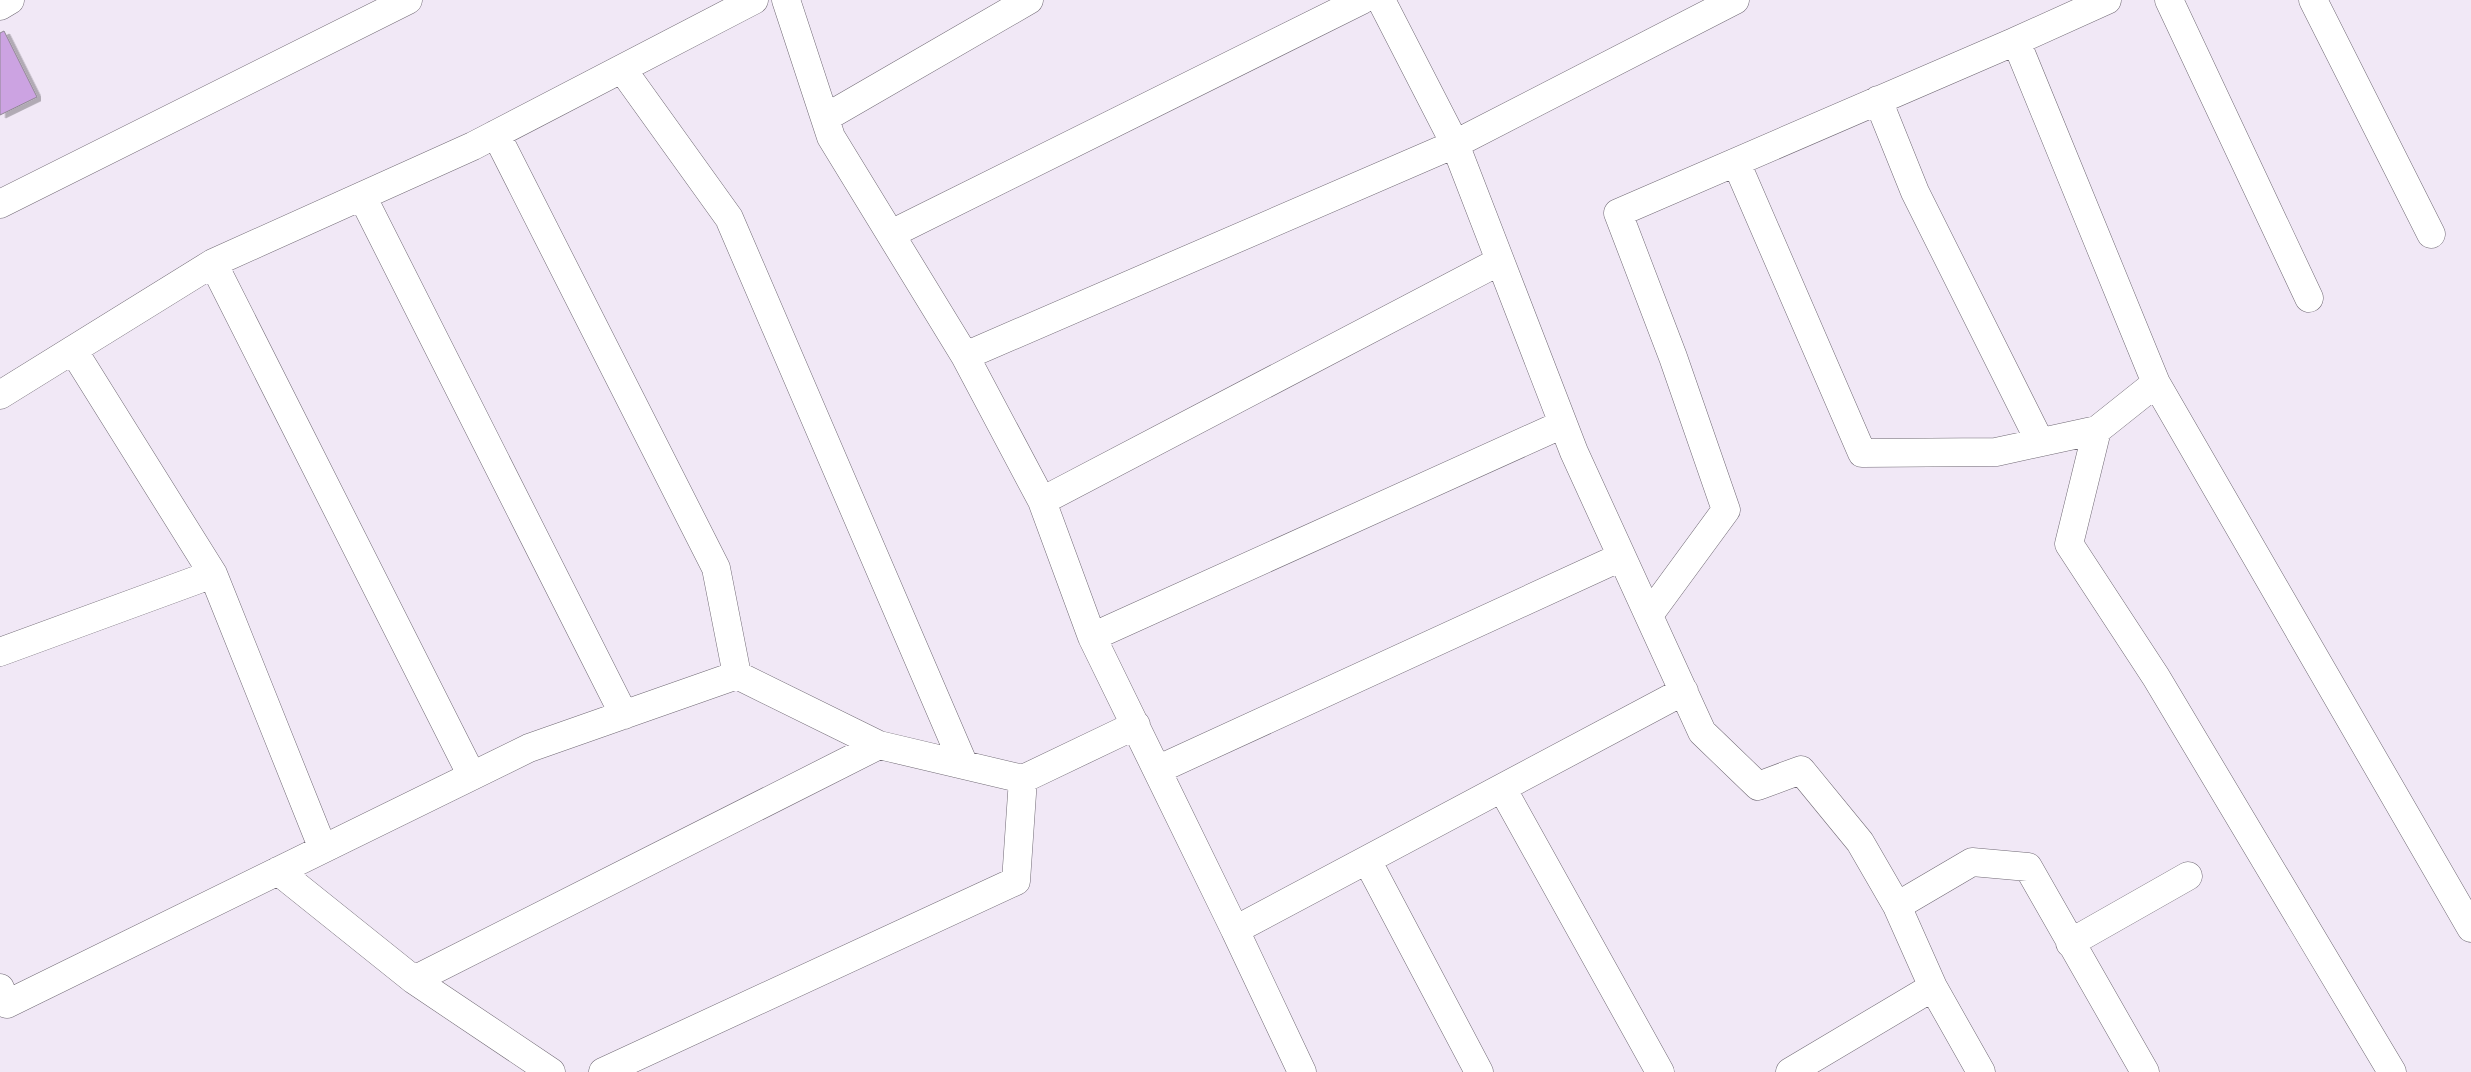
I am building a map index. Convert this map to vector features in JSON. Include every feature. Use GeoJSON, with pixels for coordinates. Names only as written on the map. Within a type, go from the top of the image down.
{"type":"FeatureCollection","features":[{"type":"Feature","properties":{"kind":"street"},"geometry":{"type":"LineString","coordinates":[[0,6],[10,0]]}},
{"type":"Feature","properties":{"kind":"street"},"geometry":{"type":"LineString","coordinates":[[0,204],[408,0]]}},
{"type":"Feature","properties":{"kind":"street"},"geometry":{"type":"LineString","coordinates":[[0,395],[213,263],[496,134],[754,0]]}},
{"type":"Feature","properties":{"kind":"street"},"geometry":{"type":"LineString","coordinates":[[786,0],[831,137],[965,356],[1042,501],[1092,637],[1302,1072]]}},
{"type":"Feature","properties":{"kind":"street"},"geometry":{"type":"LineString","coordinates":[[825,118],[1029,0]]}},
{"type":"Feature","properties":{"kind":"street"},"geometry":{"type":"LineString","coordinates":[[891,234],[1362,0]]}},
{"type":"Feature","properties":{"kind":"street"},"geometry":{"type":"LineString","coordinates":[[1381,0],[1455,144],[1562,424],[1702,732],[1758,786],[1800,770],[1860,842],[1897,906],[1933,987],[1981,1072]]}},
{"type":"Feature","properties":{"kind":"street"},"geometry":{"type":"LineString","coordinates":[[1649,616],[1726,510],[1672,356],[1618,213],[2107,0]]}},
{"type":"Feature","properties":{"kind":"street"},"geometry":{"type":"LineString","coordinates":[[2169,0],[2309,298]]}},
{"type":"Feature","properties":{"kind":"street"},"geometry":{"type":"LineString","coordinates":[[2313,0],[2431,234]]}},
{"type":"Feature","properties":{"kind":"street"},"geometry":{"type":"LineString","coordinates":[[965,356],[1455,144],[1723,3]]}},
{"type":"Feature","properties":{"kind":"street"},"geometry":{"type":"LineString","coordinates":[[2016,41],[2156,383],[2467,912]]}},
{"type":"Feature","properties":{"kind":"street"},"geometry":{"type":"LineString","coordinates":[[622,69],[729,218],[964,765]]}},
{"type":"Feature","properties":{"kind":"street"},"geometry":{"type":"LineString","coordinates":[[1878,100],[1915,192],[2040,442]]}},
{"type":"Feature","properties":{"kind":"street"},"geometry":{"type":"LineString","coordinates":[[496,134],[716,568],[737,675]]}},
{"type":"Feature","properties":{"kind":"street"},"geometry":{"type":"LineString","coordinates":[[1736,162],[1862,453],[1996,452],[2097,430],[2156,383]]}},
{"type":"Feature","properties":{"kind":"street"},"geometry":{"type":"LineString","coordinates":[[362,196],[624,715]]}},
{"type":"Feature","properties":{"kind":"street"},"geometry":{"type":"LineString","coordinates":[[1042,501],[1500,261]]}},
{"type":"Feature","properties":{"kind":"street"},"geometry":{"type":"LineString","coordinates":[[213,263],[472,776]]}},
{"type":"Feature","properties":{"kind":"street"},"geometry":{"type":"LineString","coordinates":[[73,350],[213,574],[323,849]]}},
{"type":"Feature","properties":{"kind":"street"},"geometry":{"type":"LineString","coordinates":[[1092,637],[1562,424]]}},
{"type":"Feature","properties":{"kind":"street"},"geometry":{"type":"LineString","coordinates":[[2097,430],[2069,544],[2156,677],[2392,1072]]}},
{"type":"Feature","properties":{"kind":"street"},"geometry":{"type":"LineString","coordinates":[[1157,770],[1622,557]]}},
{"type":"Feature","properties":{"kind":"street"},"geometry":{"type":"LineString","coordinates":[[0,652],[213,574]]}},
{"type":"Feature","properties":{"kind":"street"},"geometry":{"type":"LineString","coordinates":[[0,988],[7,1004],[529,748],[737,675],[879,745],[1023,779],[1136,725]]}},
{"type":"Feature","properties":{"kind":"street"},"geometry":{"type":"LineString","coordinates":[[1235,930],[1684,691]]}},
{"type":"Feature","properties":{"kind":"street"},"geometry":{"type":"LineString","coordinates":[[414,980],[879,745]]}},
{"type":"Feature","properties":{"kind":"street"},"geometry":{"type":"LineString","coordinates":[[603,1072],[1016,881],[1023,779]]}},
{"type":"Feature","properties":{"kind":"street"},"geometry":{"type":"LineString","coordinates":[[1502,788],[1660,1072]]}},
{"type":"Feature","properties":{"kind":"street"},"geometry":{"type":"LineString","coordinates":[[1367,860],[1479,1072]]}},
{"type":"Feature","properties":{"kind":"street"},"geometry":{"type":"LineString","coordinates":[[1897,906],[1972,862],[2028,867],[2146,1072]]}},
{"type":"Feature","properties":{"kind":"street"},"geometry":{"type":"LineString","coordinates":[[278,871],[414,980],[552,1072]]}},
{"type":"Feature","properties":{"kind":"street"},"geometry":{"type":"LineString","coordinates":[[2070,942],[2188,876]]}},
{"type":"Feature","properties":{"kind":"street"},"geometry":{"type":"LineString","coordinates":[[1790,1072],[1933,987]]}},
{"type":"Feature","properties":{"kind":"building"},"geometry":{"type":"Polygon","coordinates":[[[4,31],[37,97],[0,115],[0,33],[4,31]]]}}]}
